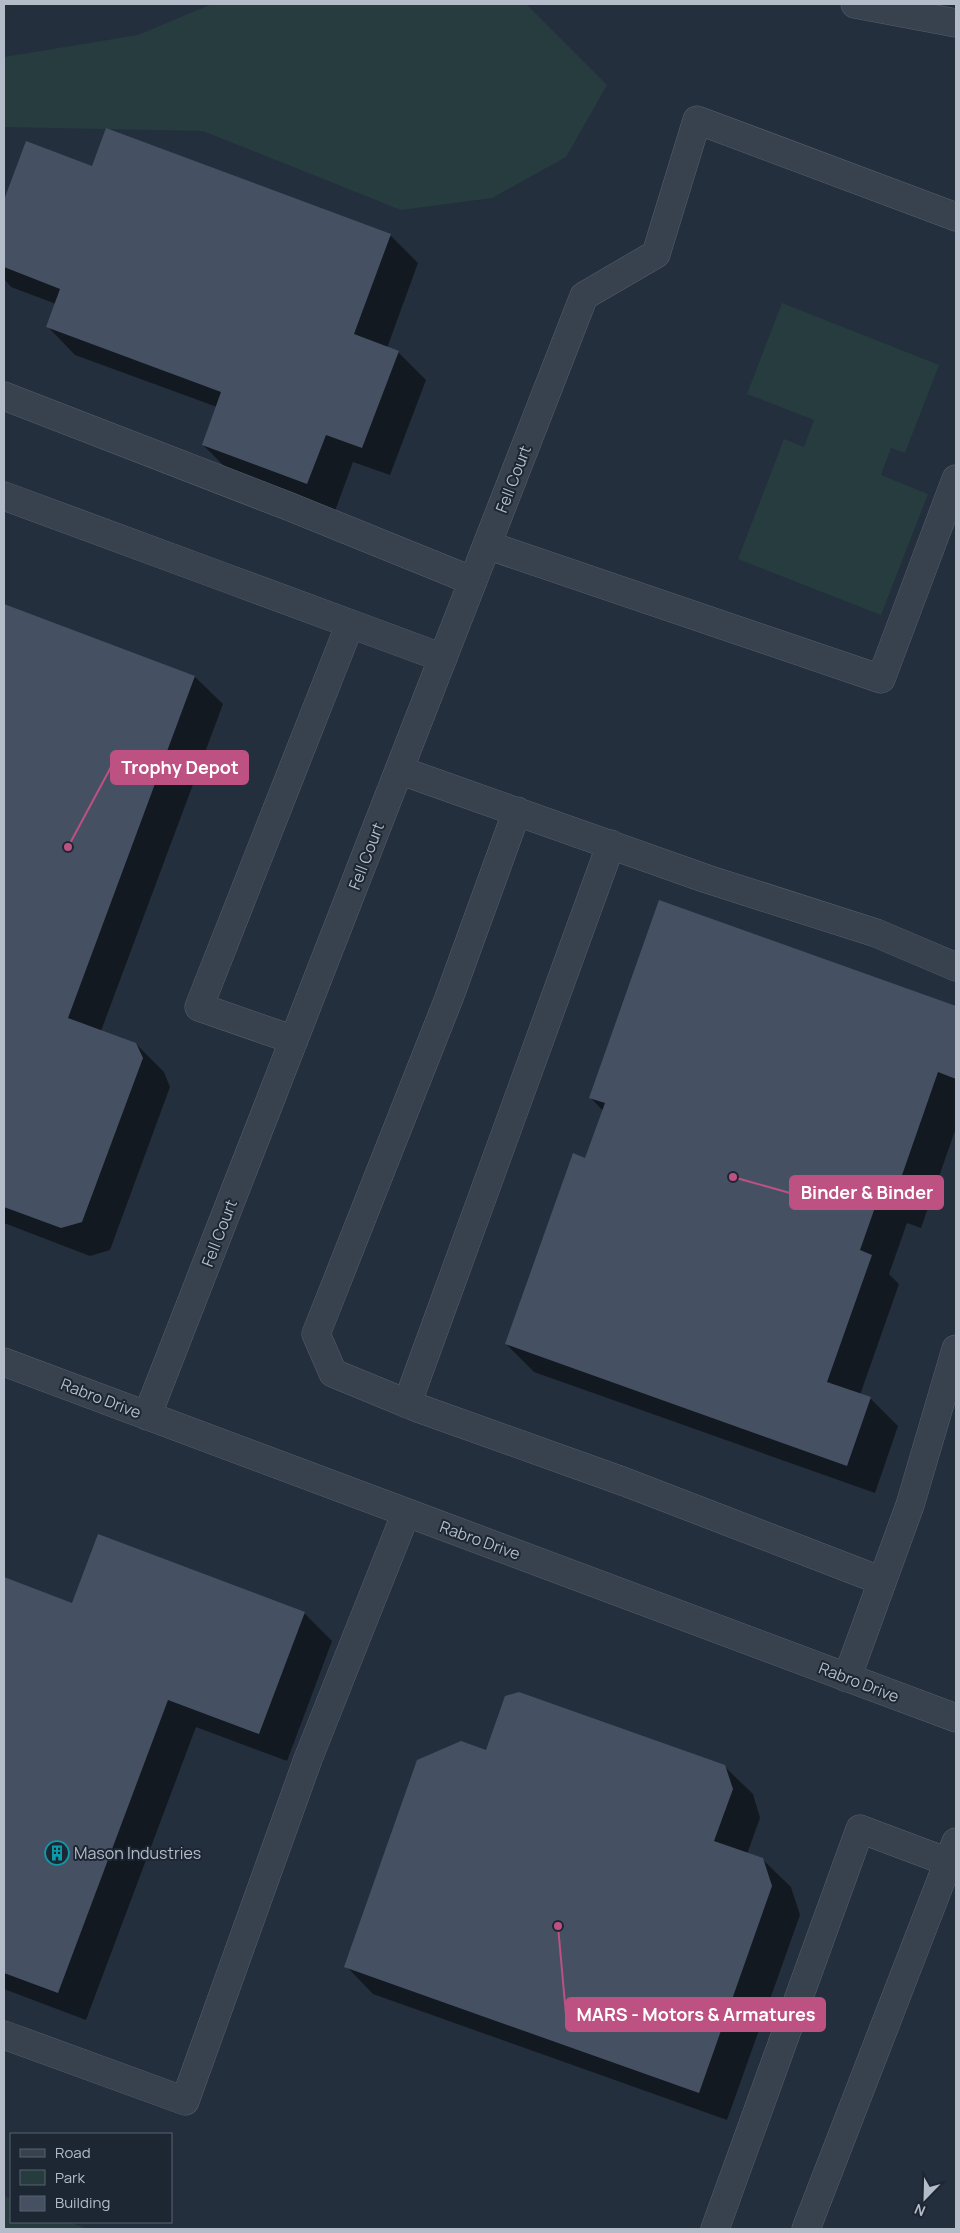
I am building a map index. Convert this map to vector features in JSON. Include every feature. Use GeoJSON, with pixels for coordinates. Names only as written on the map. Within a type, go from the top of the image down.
{"type":"FeatureCollection","features":[{"type":"Feature","properties":{"kind":"street"},"geometry":{"type":"LineString","coordinates":[[855,4],[956,23]]}},
{"type":"Feature","properties":{"kind":"street","name":"Fell Court"},"geometry":{"type":"LineString","coordinates":[[147,1416],[584,296],[656,254],[697,120],[956,217]]}},
{"type":"Feature","properties":{"kind":"street"},"geometry":{"type":"LineString","coordinates":[[4,396],[473,581]]}},
{"type":"Feature","properties":{"kind":"street"},"geometry":{"type":"LineString","coordinates":[[487,545],[881,679],[956,479]]}},
{"type":"Feature","properties":{"kind":"street"},"geometry":{"type":"LineString","coordinates":[[4,496],[443,658]]}},
{"type":"Feature","properties":{"kind":"street"},"geometry":{"type":"LineString","coordinates":[[294,1040],[199,1008],[350,624]]}},
{"type":"Feature","properties":{"kind":"street"},"geometry":{"type":"LineString","coordinates":[[399,770],[707,879],[876,933],[956,966]]}},
{"type":"Feature","properties":{"kind":"street"},"geometry":{"type":"LineString","coordinates":[[518,811],[449,998],[316,1334],[333,1373],[407,1404],[625,1482],[882,1581]]}},
{"type":"Feature","properties":{"kind":"street"},"geometry":{"type":"LineString","coordinates":[[407,1404],[611,844]]}},
{"type":"Feature","properties":{"kind":"street"},"geometry":{"type":"LineString","coordinates":[[848,1678],[910,1505],[956,1348]]}},
{"type":"Feature","properties":{"kind":"street","name":"Rabro Drive"},"geometry":{"type":"LineString","coordinates":[[4,1362],[956,1718]]}},
{"type":"Feature","properties":{"kind":"street"},"geometry":{"type":"LineString","coordinates":[[4,2035],[185,2101],[308,1759],[406,1513]]}},
{"type":"Feature","properties":{"kind":"street"},"geometry":{"type":"LineString","coordinates":[[715,2229],[860,1829],[952,1852],[806,2229]]}},
{"type":"Feature","properties":{"kind":"green space"},"geometry":{"type":"Polygon","coordinates":[[[212,4],[526,4],[607,85],[566,157],[492,198],[401,210],[203,131],[4,127],[4,57],[138,35],[212,4]]]}},
{"type":"Feature","properties":{"kind":"green space"},"geometry":{"type":"Polygon","coordinates":[[[782,303],[939,365],[905,453],[891,448],[881,475],[928,494],[881,615],[738,559],[784,439],[804,447],[814,420],[747,394],[782,303]]]}},
{"type":"Feature","properties":{"kind":"green space"},"geometry":{"type":"Polygon","coordinates":[[[4,2196],[10,2199],[10,2223],[72,2223],[88,2229],[4,2229],[4,2196]]]}},
{"type":"Feature","properties":{"kind":"building"},"geometry":{"type":"Polygon","coordinates":[[[106,128],[391,234],[354,334],[399,351],[362,448],[326,435],[307,484],[202,445],[221,392],[46,327],[60,289],[4,267],[4,200],[26,141],[92,166],[106,128]]]}},
{"type":"Feature","properties":{"kind":"building"},"geometry":{"type":"Polygon","coordinates":[[[4,604],[195,676],[68,1018],[136,1043],[143,1058],[82,1222],[61,1228],[4,1207],[4,604]]]}},
{"type":"Feature","properties":{"kind":"building"},"geometry":{"type":"Polygon","coordinates":[[[659,900],[956,1006],[956,1079],[938,1072],[893,1201],[879,1196],[860,1250],[872,1255],[827,1382],[871,1397],[847,1466],[505,1344],[573,1153],[585,1158],[605,1103],[589,1098],[659,900]]]}},
{"type":"Feature","properties":{"kind":"building","name":"Mason Industries"},"geometry":{"type":"Polygon","coordinates":[[[98,1534],[305,1612],[259,1734],[168,1700],[58,1993],[4,1973],[4,1577],[72,1603],[98,1534]]]}},
{"type":"Feature","properties":{"kind":"building"},"geometry":{"type":"Polygon","coordinates":[[[519,1692],[725,1765],[733,1789],[714,1841],[763,1858],[772,1886],[699,2093],[344,1967],[417,1760],[461,1741],[486,1750],[505,1696],[519,1692]]]}},
{"type":"Feature","properties":{"kind":"place","name":"Trophy Depot"},"geometry":{"type":"Point","coordinates":[68,847]}},
{"type":"Feature","properties":{"kind":"place","name":"Binder & Binder"},"geometry":{"type":"Point","coordinates":[733,1177]}},
{"type":"Feature","properties":{"kind":"place","name":"Mason Industries"},"geometry":{"type":"Point","coordinates":[57,1853]}},
{"type":"Feature","properties":{"kind":"place","name":"MARS - Motors & Armatures"},"geometry":{"type":"Point","coordinates":[558,1926]}}]}
